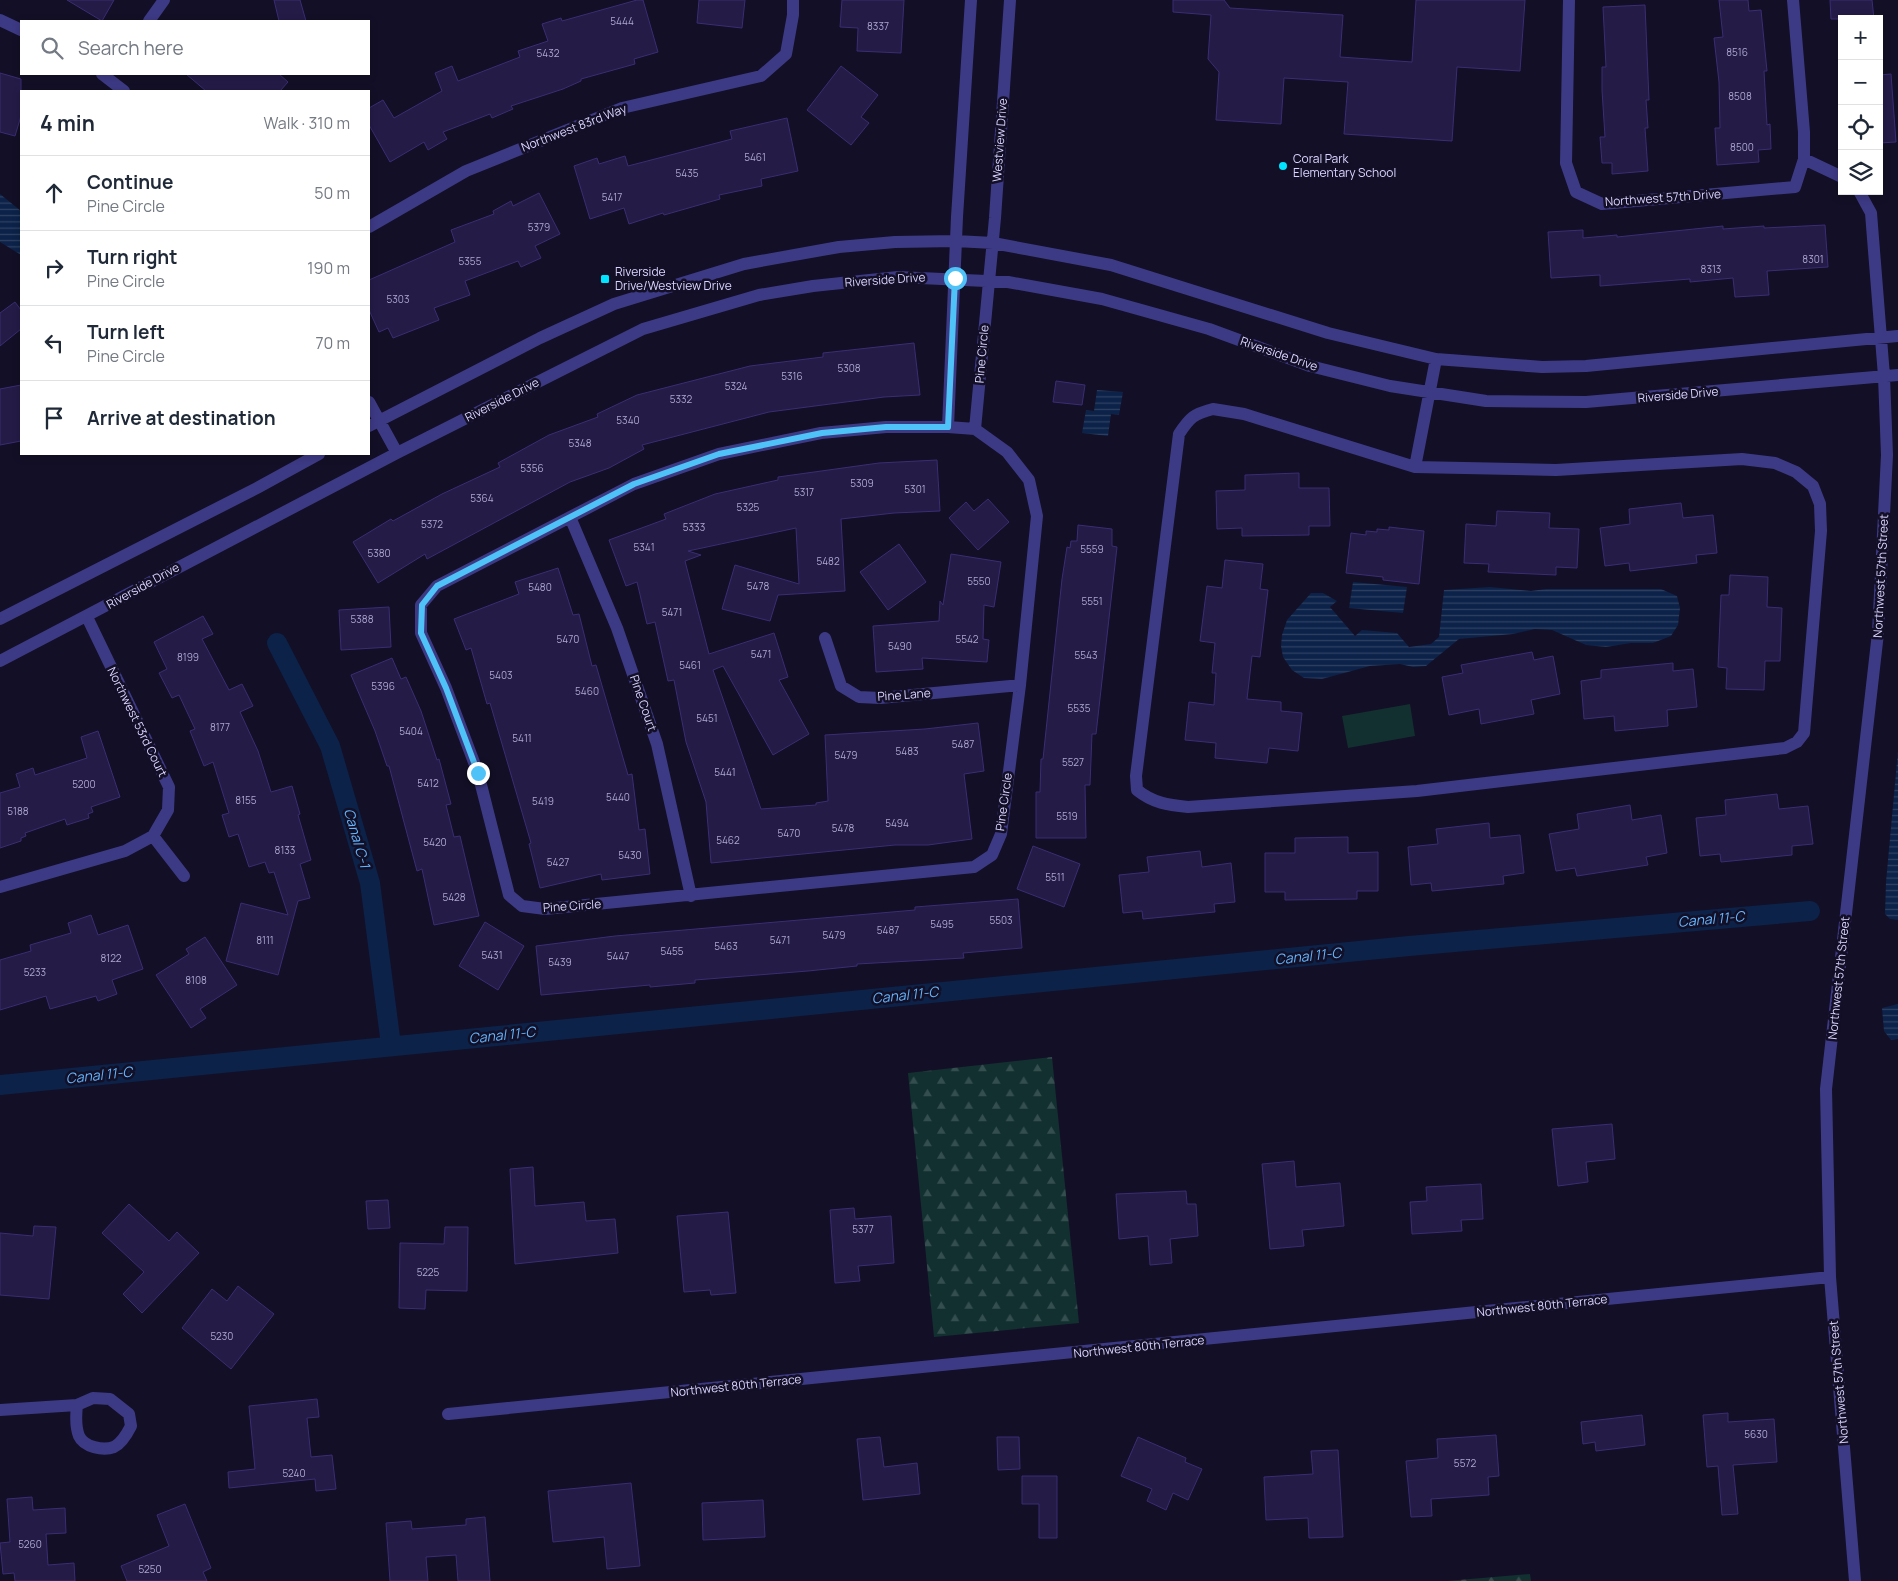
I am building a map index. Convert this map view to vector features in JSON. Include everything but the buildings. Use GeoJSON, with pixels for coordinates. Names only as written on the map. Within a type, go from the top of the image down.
{"type":"FeatureCollection","features":[{"type":"Feature","properties":{"kind":"street"},"geometry":{"type":"LineString","coordinates":[[150,20],[164,0]]}},
{"type":"Feature","properties":{"kind":"street","name":"Northwest 83rd Way"},"geometry":{"type":"LineString","coordinates":[[370,226],[466,171],[622,108],[760,76],[786,54],[794,0]]}},
{"type":"Feature","properties":{"kind":"street"},"geometry":{"type":"LineString","coordinates":[[948,427],[956,241],[971,0]]}},
{"type":"Feature","properties":{"kind":"street","name":"Westview Drive"},"geometry":{"type":"LineString","coordinates":[[989,280],[1010,0]]}},
{"type":"Feature","properties":{"kind":"street","name":"Northwest 57th Drive"},"geometry":{"type":"LineString","coordinates":[[1569,0],[1566,163],[1576,192],[1602,204],[1795,188],[1804,159],[1804,132],[1793,0]]}},
{"type":"Feature","properties":{"kind":"street"},"geometry":{"type":"LineString","coordinates":[[0,20],[20,30]]}},
{"type":"Feature","properties":{"kind":"street"},"geometry":{"type":"LineString","coordinates":[[108,75],[123,90]]}},
{"type":"Feature","properties":{"kind":"street"},"geometry":{"type":"LineString","coordinates":[[1804,159],[1838,175]]}},
{"type":"Feature","properties":{"kind":"street"},"geometry":{"type":"LineString","coordinates":[[1861,195],[1871,213],[1884,376]]}},
{"type":"Feature","properties":{"kind":"street"},"geometry":{"type":"LineString","coordinates":[[374,423],[614,304],[744,264],[839,247],[895,242],[956,241],[993,243],[1111,265],[1216,296],[1328,334],[1436,359],[1542,368],[1586,366],[1898,336]]}},
{"type":"Feature","properties":{"kind":"street","name":"Riverside Drive"},"geometry":{"type":"LineString","coordinates":[[0,660],[87,617],[398,453],[643,329],[759,295],[777,292],[898,277],[989,280],[1102,299],[1209,329],[1310,366],[1390,386],[1486,401],[1561,403],[1671,396],[1898,375]]}},
{"type":"Feature","properties":{"kind":"street","name":"Pine Circle"},"geometry":{"type":"LineString","coordinates":[[975,429],[989,280]]}},
{"type":"Feature","properties":{"kind":"street"},"geometry":{"type":"LineString","coordinates":[[1415,467],[1422,420],[1430,392],[1436,359]]}},
{"type":"Feature","properties":{"kind":"street","name":"Northwest 57th Street"},"geometry":{"type":"LineString","coordinates":[[1855,1581],[1830,1277],[1826,1090],[1878,633],[1887,455],[1884,376]]}},
{"type":"Feature","properties":{"kind":"street"},"geometry":{"type":"LineString","coordinates":[[370,406],[374,423],[398,453]]}},
{"type":"Feature","properties":{"kind":"street"},"geometry":{"type":"LineString","coordinates":[[1214,409],[1244,414],[1415,467],[1556,470],[1742,459],[1774,463],[1796,472],[1813,486],[1820,504],[1822,530],[1804,733],[1797,742],[1785,748],[1417,791],[1188,807],[1166,805],[1147,798],[1137,790],[1136,776],[1179,434],[1187,421],[1196,413],[1214,409]]}},
{"type":"Feature","properties":{"kind":"street","name":"Pine Circle"},"geometry":{"type":"LineString","coordinates":[[886,427],[948,427],[975,429],[1007,452],[1029,480],[1038,516],[1020,685],[1001,834],[992,855],[974,867],[545,909],[522,906],[509,895],[478,773],[446,688],[421,633],[422,605],[437,586],[634,484],[719,454],[822,433],[886,427]]}},
{"type":"Feature","properties":{"kind":"street"},"geometry":{"type":"LineString","coordinates":[[0,619],[257,488],[317,455]]}},
{"type":"Feature","properties":{"kind":"street","name":"Pine Court"},"geometry":{"type":"LineString","coordinates":[[570,517],[617,628],[657,744],[690,896]]}},
{"type":"Feature","properties":{"kind":"street","name":"Northwest 53rd Court"},"geometry":{"type":"LineString","coordinates":[[87,617],[169,787],[168,810],[153,836]]}},
{"type":"Feature","properties":{"kind":"street","name":"Pine Lane"},"geometry":{"type":"LineString","coordinates":[[824,638],[841,686],[859,697],[880,698],[1020,685]]}},
{"type":"Feature","properties":{"kind":"street"},"geometry":{"type":"LineString","coordinates":[[0,887],[125,851],[153,836],[184,876]]}},
{"type":"Feature","properties":{"kind":"street","name":"Northwest 80th Terrace"},"geometry":{"type":"LineString","coordinates":[[448,1414],[1830,1277]]}},
{"type":"Feature","properties":{"kind":"street"},"geometry":{"type":"LineString","coordinates":[[0,1410],[77,1405],[92,1398],[110,1400],[129,1414],[131,1426],[124,1439],[114,1447],[102,1448],[88,1445],[79,1436],[75,1417],[77,1405]]}},
{"type":"Feature","properties":{"kind":"green space"},"geometry":{"type":"Polygon","coordinates":[[[1410,704],[1415,736],[1348,748],[1342,716],[1410,704]]]}},
{"type":"Feature","properties":{"kind":"green space"},"geometry":{"type":"Polygon","coordinates":[[[1052,1057],[1079,1323],[934,1337],[908,1073],[1052,1057]]]}},
{"type":"Feature","properties":{"kind":"green space"},"geometry":{"type":"Polygon","coordinates":[[[1530,1574],[1531,1581],[1447,1581],[1530,1574]]]}},
{"type":"Feature","properties":{"kind":"water"},"geometry":{"type":"Polygon","coordinates":[[[0,194],[20,210],[20,254],[0,242],[0,194]]]}},
{"type":"Feature","properties":{"kind":"water"},"geometry":{"type":"Polygon","coordinates":[[[1097,390],[1123,392],[1119,415],[1111,414],[1108,436],[1082,433],[1086,410],[1094,411],[1097,390]]]}},
{"type":"Feature","properties":{"kind":"water"},"geometry":{"type":"Polygon","coordinates":[[[1353,582],[1407,587],[1403,613],[1349,608],[1353,582]]]}},
{"type":"Feature","properties":{"kind":"water"},"geometry":{"type":"Polygon","coordinates":[[[1490,587],[1531,591],[1546,589],[1661,589],[1677,596],[1680,608],[1678,625],[1671,636],[1653,643],[1631,643],[1606,647],[1586,645],[1552,630],[1535,629],[1513,634],[1459,639],[1426,666],[1413,667],[1400,664],[1370,666],[1322,679],[1304,678],[1292,670],[1283,657],[1282,635],[1287,620],[1311,593],[1323,593],[1337,601],[1330,607],[1355,636],[1362,630],[1397,633],[1409,647],[1431,644],[1439,637],[1444,590],[1490,587]]]}},
{"type":"Feature","properties":{"kind":"water"},"geometry":{"type":"Polygon","coordinates":[[[1898,751],[1898,920],[1890,919],[1885,914],[1886,882],[1898,751]]]}},
{"type":"Feature","properties":{"kind":"water"},"geometry":{"type":"Polygon","coordinates":[[[1898,1004],[1898,1039],[1891,1040],[1884,1031],[1882,1008],[1898,1004]]]}},
{"type":"Feature","properties":{"kind":"waterway","name":"Canal C-1"},"geometry":{"type":"LineString","coordinates":[[277,643],[330,746],[370,883],[391,1045]]}},
{"type":"Feature","properties":{"kind":"waterway","name":"Canal 11-C"},"geometry":{"type":"LineString","coordinates":[[0,1085],[1409,946],[1810,911]]}},
{"type":"Feature","properties":{"kind":"place","name":"Coral Park Elementary School"},"geometry":{"type":"Point","coordinates":[1283,166]}},
{"type":"Feature","properties":{"kind":"place","name":"Riverside Drive/Westview Drive"},"geometry":{"type":"Point","coordinates":[605,279]}},
{"type":"Feature","properties":{"kind":"route"},"geometry":{"type":"LineString","coordinates":[[478,773],[446,688],[421,633],[422,605],[437,586],[634,484],[719,454],[822,433],[886,427],[948,427],[955,278]]}}]}
